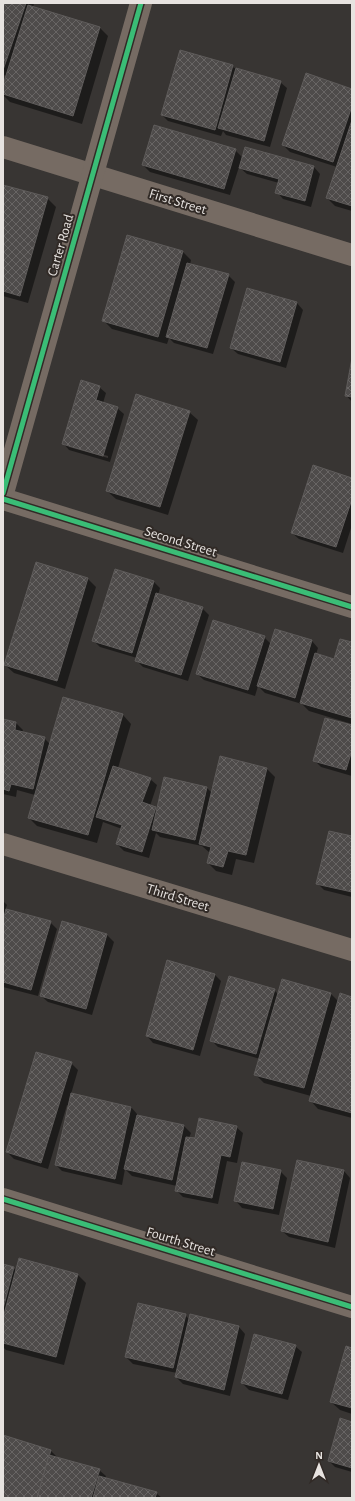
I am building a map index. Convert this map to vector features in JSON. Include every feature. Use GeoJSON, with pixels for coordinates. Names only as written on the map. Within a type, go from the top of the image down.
{"type":"FeatureCollection","features":[{"type":"Feature","properties":{"kind":"street","name":"Carter Road"},"geometry":{"type":"LineString","coordinates":[[3,493],[141,3]]}},
{"type":"Feature","properties":{"kind":"street","name":"First Street"},"geometry":{"type":"LineString","coordinates":[[3,147],[352,255]]}},
{"type":"Feature","properties":{"kind":"street","name":"Second Street"},"geometry":{"type":"LineString","coordinates":[[3,499],[352,607]]}},
{"type":"Feature","properties":{"kind":"street","name":"Third Street"},"geometry":{"type":"LineString","coordinates":[[3,844],[352,950]]}},
{"type":"Feature","properties":{"kind":"street","name":"Fourth Street"},"geometry":{"type":"LineString","coordinates":[[3,1199],[352,1307]]}},
{"type":"Feature","properties":{"kind":"building"},"geometry":{"type":"Polygon","coordinates":[[[3,3],[26,3],[3,70],[3,3]]]}},
{"type":"Feature","properties":{"kind":"building"},"geometry":{"type":"Polygon","coordinates":[[[28,5],[100,27],[73,116],[3,94],[3,85],[28,5]]]}},
{"type":"Feature","properties":{"kind":"building"},"geometry":{"type":"Polygon","coordinates":[[[180,50],[233,65],[215,130],[161,115],[180,50]]]}},
{"type":"Feature","properties":{"kind":"building"},"geometry":{"type":"Polygon","coordinates":[[[236,68],[281,81],[264,141],[218,128],[236,68]]]}},
{"type":"Feature","properties":{"kind":"building"},"geometry":{"type":"Polygon","coordinates":[[[306,73],[352,89],[352,106],[333,162],[282,145],[306,73]]]}},
{"type":"Feature","properties":{"kind":"building"},"geometry":{"type":"Polygon","coordinates":[[[352,120],[352,206],[326,198],[352,120]]]}},
{"type":"Feature","properties":{"kind":"building"},"geometry":{"type":"Polygon","coordinates":[[[154,125],[236,149],[224,189],[142,165],[154,125]]]}},
{"type":"Feature","properties":{"kind":"building"},"geometry":{"type":"Polygon","coordinates":[[[245,147],[314,166],[305,201],[275,193],[279,179],[239,168],[245,147]]]}},
{"type":"Feature","properties":{"kind":"building"},"geometry":{"type":"Polygon","coordinates":[[[3,185],[48,197],[20,296],[3,291],[3,185]]]}},
{"type":"Feature","properties":{"kind":"building"},"geometry":{"type":"Polygon","coordinates":[[[127,235],[183,251],[158,337],[102,321],[127,235]]]}},
{"type":"Feature","properties":{"kind":"building"},"geometry":{"type":"Polygon","coordinates":[[[187,263],[229,274],[207,348],[166,337],[187,263]]]}},
{"type":"Feature","properties":{"kind":"building"},"geometry":{"type":"Polygon","coordinates":[[[247,288],[297,302],[280,362],[230,348],[247,288]]]}},
{"type":"Feature","properties":{"kind":"building"},"geometry":{"type":"Polygon","coordinates":[[[352,358],[352,397],[345,396],[352,358]]]}},
{"type":"Feature","properties":{"kind":"building"},"geometry":{"type":"Polygon","coordinates":[[[81,380],[100,386],[96,400],[118,407],[103,456],[62,444],[81,380]]]}},
{"type":"Feature","properties":{"kind":"building"},"geometry":{"type":"Polygon","coordinates":[[[136,394],[190,411],[160,507],[106,491],[136,394]]]}},
{"type":"Feature","properties":{"kind":"building"},"geometry":{"type":"Polygon","coordinates":[[[313,465],[352,478],[352,499],[336,547],[291,533],[313,465]]]}},
{"type":"Feature","properties":{"kind":"building"},"geometry":{"type":"Polygon","coordinates":[[[36,562],[88,578],[57,681],[4,665],[36,562]]]}},
{"type":"Feature","properties":{"kind":"building"},"geometry":{"type":"Polygon","coordinates":[[[115,569],[154,581],[132,653],[92,641],[115,569]]]}},
{"type":"Feature","properties":{"kind":"building"},"geometry":{"type":"Polygon","coordinates":[[[156,593],[203,607],[181,675],[135,661],[156,593]]]}},
{"type":"Feature","properties":{"kind":"building"},"geometry":{"type":"Polygon","coordinates":[[[213,620],[265,636],[248,690],[196,674],[213,620]]]}},
{"type":"Feature","properties":{"kind":"building"},"geometry":{"type":"Polygon","coordinates":[[[275,629],[312,640],[295,698],[257,686],[275,629]]]}},
{"type":"Feature","properties":{"kind":"building"},"geometry":{"type":"Polygon","coordinates":[[[340,639],[352,642],[352,718],[300,703],[315,653],[334,659],[340,639]]]}},
{"type":"Feature","properties":{"kind":"building"},"geometry":{"type":"Polygon","coordinates":[[[63,697],[123,714],[88,835],[28,818],[63,697]]]}},
{"type":"Feature","properties":{"kind":"building"},"geometry":{"type":"Polygon","coordinates":[[[325,718],[352,725],[352,750],[346,770],[313,761],[325,718]]]}},
{"type":"Feature","properties":{"kind":"building"},"geometry":{"type":"Polygon","coordinates":[[[3,719],[16,722],[15,730],[45,737],[33,789],[11,784],[9,791],[3,789],[3,719]]]}},
{"type":"Feature","properties":{"kind":"building"},"geometry":{"type":"Polygon","coordinates":[[[220,756],[267,768],[246,855],[228,851],[223,867],[207,863],[211,847],[199,844],[220,756]]]}},
{"type":"Feature","properties":{"kind":"building"},"geometry":{"type":"Polygon","coordinates":[[[113,766],[151,778],[142,802],[156,807],[142,852],[116,844],[122,825],[96,817],[113,766]]]}},
{"type":"Feature","properties":{"kind":"building"},"geometry":{"type":"Polygon","coordinates":[[[164,777],[207,787],[195,840],[152,830],[164,777]]]}},
{"type":"Feature","properties":{"kind":"building"},"geometry":{"type":"Polygon","coordinates":[[[329,831],[352,836],[352,892],[316,884],[329,831]]]}},
{"type":"Feature","properties":{"kind":"building"},"geometry":{"type":"Polygon","coordinates":[[[6,909],[51,921],[31,990],[3,982],[3,921],[6,909]]]}},
{"type":"Feature","properties":{"kind":"building"},"geometry":{"type":"Polygon","coordinates":[[[62,921],[107,934],[86,1009],[40,996],[62,921]]]}},
{"type":"Feature","properties":{"kind":"building"},"geometry":{"type":"Polygon","coordinates":[[[167,960],[215,974],[193,1050],[146,1036],[167,960]]]}},
{"type":"Feature","properties":{"kind":"building"},"geometry":{"type":"Polygon","coordinates":[[[229,976],[275,989],[256,1054],[210,1041],[229,976]]]}},
{"type":"Feature","properties":{"kind":"building"},"geometry":{"type":"Polygon","coordinates":[[[282,979],[331,993],[304,1088],[254,1075],[282,979]]]}},
{"type":"Feature","properties":{"kind":"building"},"geometry":{"type":"Polygon","coordinates":[[[340,993],[352,997],[352,1113],[309,1101],[340,993]]]}},
{"type":"Feature","properties":{"kind":"building"},"geometry":{"type":"Polygon","coordinates":[[[36,1052],[72,1062],[41,1163],[6,1152],[36,1052]]]}},
{"type":"Feature","properties":{"kind":"building"},"geometry":{"type":"Polygon","coordinates":[[[71,1093],[131,1107],[115,1179],[55,1165],[71,1093]]]}},
{"type":"Feature","properties":{"kind":"building"},"geometry":{"type":"Polygon","coordinates":[[[137,1115],[184,1125],[172,1180],[124,1169],[137,1115]]]}},
{"type":"Feature","properties":{"kind":"building"},"geometry":{"type":"Polygon","coordinates":[[[199,1118],[237,1126],[230,1157],[221,1155],[212,1198],[175,1191],[186,1137],[195,1138],[199,1118]]]}},
{"type":"Feature","properties":{"kind":"building"},"geometry":{"type":"Polygon","coordinates":[[[297,1160],[344,1170],[328,1242],[281,1231],[297,1160]]]}},
{"type":"Feature","properties":{"kind":"building"},"geometry":{"type":"Polygon","coordinates":[[[242,1162],[281,1170],[273,1209],[234,1201],[242,1162]]]}},
{"type":"Feature","properties":{"kind":"building"},"geometry":{"type":"Polygon","coordinates":[[[19,1258],[78,1274],[56,1357],[3,1343],[3,1318],[19,1258]]]}},
{"type":"Feature","properties":{"kind":"building"},"geometry":{"type":"Polygon","coordinates":[[[3,1264],[14,1267],[3,1309],[3,1264]]]}},
{"type":"Feature","properties":{"kind":"building"},"geometry":{"type":"Polygon","coordinates":[[[138,1303],[186,1314],[173,1368],[125,1357],[138,1303]]]}},
{"type":"Feature","properties":{"kind":"building"},"geometry":{"type":"Polygon","coordinates":[[[190,1314],[239,1326],[224,1390],[175,1377],[190,1314]]]}},
{"type":"Feature","properties":{"kind":"building"},"geometry":{"type":"Polygon","coordinates":[[[254,1334],[296,1345],[282,1394],[241,1383],[254,1334]]]}},
{"type":"Feature","properties":{"kind":"building"},"geometry":{"type":"Polygon","coordinates":[[[346,1346],[352,1348],[352,1408],[330,1402],[346,1346]]]}},
{"type":"Feature","properties":{"kind":"building"},"geometry":{"type":"Polygon","coordinates":[[[340,1418],[352,1422],[352,1468],[328,1461],[340,1418]]]}},
{"type":"Feature","properties":{"kind":"building"},"geometry":{"type":"Polygon","coordinates":[[[3,1435],[51,1450],[37,1498],[3,1498],[3,1435]]]}},
{"type":"Feature","properties":{"kind":"building"},"geometry":{"type":"Polygon","coordinates":[[[49,1455],[100,1469],[91,1498],[37,1498],[49,1455]]]}},
{"type":"Feature","properties":{"kind":"building"},"geometry":{"type":"Polygon","coordinates":[[[99,1476],[157,1492],[155,1498],[93,1498],[99,1476]]]}},
{"type":"Feature","properties":{"kind":"cycle path"},"geometry":{"type":"LineString","coordinates":[[3,493],[141,3]]}},
{"type":"Feature","properties":{"kind":"cycle path"},"geometry":{"type":"LineString","coordinates":[[3,499],[352,607]]}},
{"type":"Feature","properties":{"kind":"cycle path"},"geometry":{"type":"LineString","coordinates":[[3,1199],[352,1307]]}}]}
